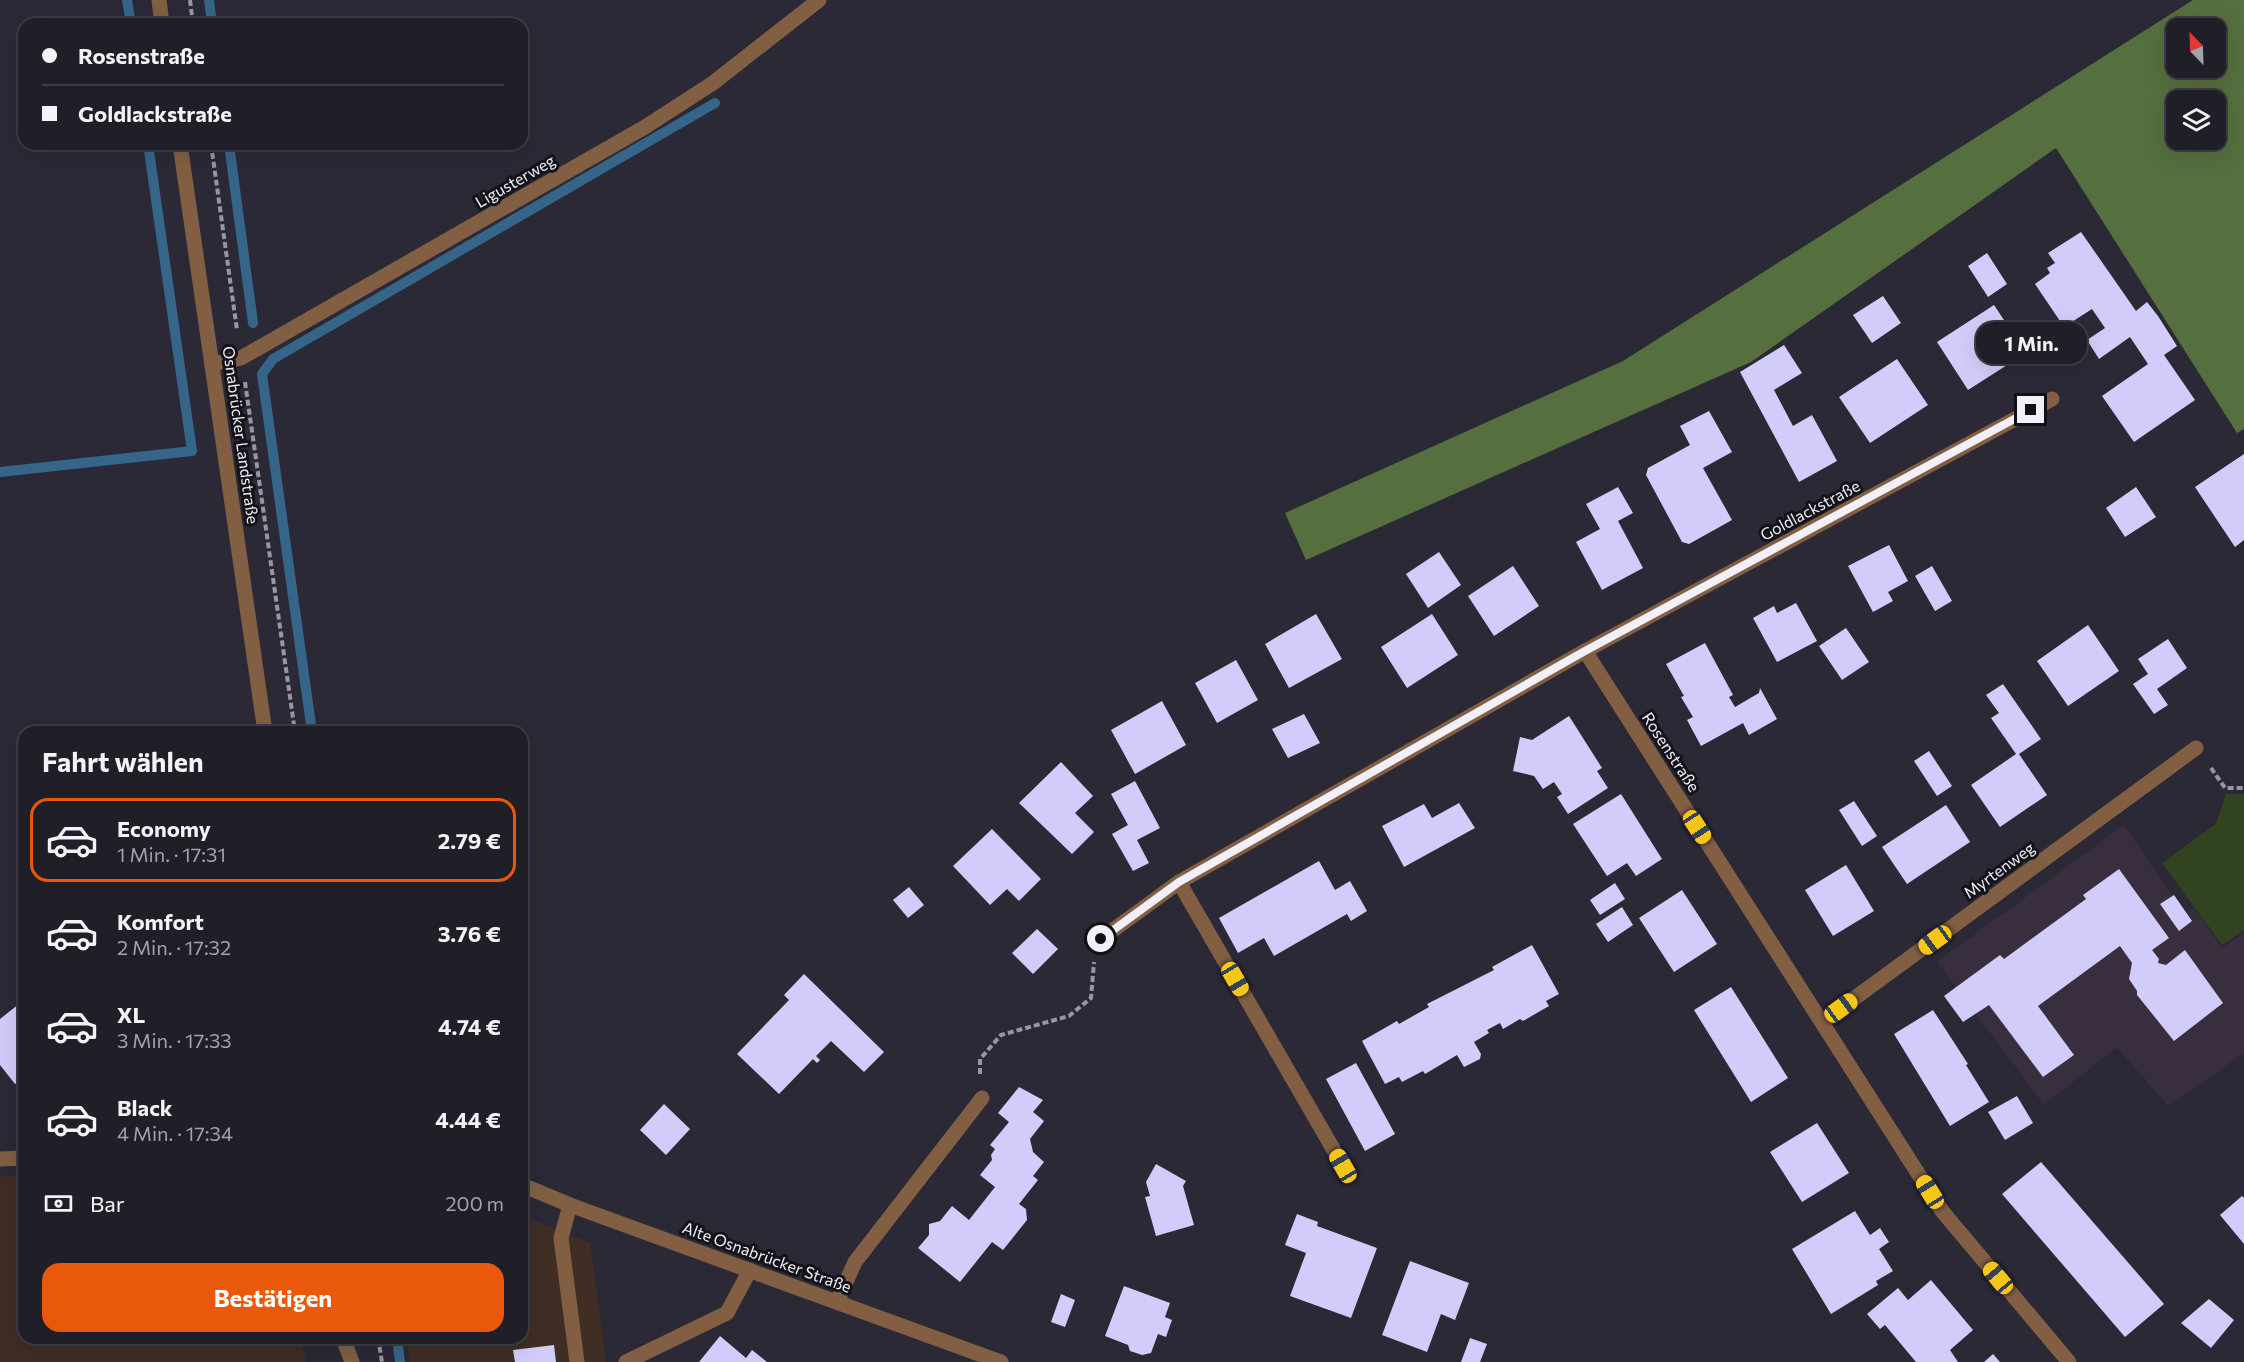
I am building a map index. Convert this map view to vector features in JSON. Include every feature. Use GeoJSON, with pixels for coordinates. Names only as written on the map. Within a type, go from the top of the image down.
{"type":"FeatureCollection","features":[{"type":"Feature","properties":{"kind":"street"},"geometry":{"type":"LineString","coordinates":[[159,0],[161,18]]}},
{"type":"Feature","properties":{"kind":"street","name":"Ligusterweg"},"geometry":{"type":"LineString","coordinates":[[212,364],[241,358],[645,128],[713,83],[819,0]]}},
{"type":"Feature","properties":{"kind":"street","name":"Osnabrücker Landstraße"},"geometry":{"type":"LineString","coordinates":[[181,150],[264,726]]}},
{"type":"Feature","properties":{"kind":"street","name":"Goldlackstraße"},"geometry":{"type":"LineString","coordinates":[[1585,651],[2052,399]]}},
{"type":"Feature","properties":{"kind":"street"},"geometry":{"type":"LineString","coordinates":[[1101,939],[1179,882],[1585,651]]}},
{"type":"Feature","properties":{"kind":"street","name":"Rosenstraße"},"geometry":{"type":"LineString","coordinates":[[1585,651],[1942,1211],[2069,1362]]}},
{"type":"Feature","properties":{"kind":"street","name":"Myrtenweg"},"geometry":{"type":"LineString","coordinates":[[1822,1022],[2196,748]]}},
{"type":"Feature","properties":{"kind":"street"},"geometry":{"type":"LineString","coordinates":[[1179,882],[1343,1166]]}},
{"type":"Feature","properties":{"kind":"street"},"geometry":{"type":"LineString","coordinates":[[837,1302],[855,1262],[981,1098]]}},
{"type":"Feature","properties":{"kind":"street"},"geometry":{"type":"LineString","coordinates":[[0,1159],[18,1158]]}},
{"type":"Feature","properties":{"kind":"street","name":"Alte Osnabrücker Straße"},"geometry":{"type":"LineString","coordinates":[[528,1188],[570,1205],[1000,1362]]}},
{"type":"Feature","properties":{"kind":"street"},"geometry":{"type":"LineString","coordinates":[[570,1205],[561,1238],[577,1362]]}},
{"type":"Feature","properties":{"kind":"street"},"geometry":{"type":"LineString","coordinates":[[626,1362],[728,1313],[750,1270]]}},
{"type":"Feature","properties":{"kind":"street"},"geometry":{"type":"LineString","coordinates":[[346,1344],[353,1362]]}},
{"type":"Feature","properties":{"kind":"street"},"geometry":{"type":"LineString","coordinates":[[353,1344],[353,1362]]}},
{"type":"Feature","properties":{"kind":"path"},"geometry":{"type":"LineString","coordinates":[[190,0],[192,18]]}},
{"type":"Feature","properties":{"kind":"path"},"geometry":{"type":"LineString","coordinates":[[212,150],[294,726]]}},
{"type":"Feature","properties":{"kind":"path"},"geometry":{"type":"LineString","coordinates":[[2196,748],[2225,788],[2244,788]]}},
{"type":"Feature","properties":{"kind":"path"},"geometry":{"type":"LineString","coordinates":[[981,1098],[980,1059],[1001,1035],[1069,1016],[1091,998],[1095,951],[1101,939]]}},
{"type":"Feature","properties":{"kind":"path"},"geometry":{"type":"LineString","coordinates":[[379,1344],[382,1362]]}},
{"type":"Feature","properties":{"kind":"shaded area"},"geometry":{"type":"Polygon","coordinates":[[[2124,825],[2171,895],[2173,894],[2186,912],[2194,908],[2222,948],[2244,933],[2244,1053],[2168,1106],[2117,1047],[2044,1105],[1937,962],[2124,825]]]}},
{"type":"Feature","properties":{"kind":"shaded area"},"geometry":{"type":"Polygon","coordinates":[[[18,1176],[18,1344],[302,1344],[306,1362],[0,1362],[0,1177],[18,1176]]]}},
{"type":"Feature","properties":{"kind":"shaded area"},"geometry":{"type":"Polygon","coordinates":[[[528,1218],[590,1243],[606,1362],[410,1362],[408,1344],[528,1344],[528,1218]]]}},
{"type":"Feature","properties":{"kind":"green space"},"geometry":{"type":"Polygon","coordinates":[[[2193,0],[2244,0],[2244,429],[2237,433],[2056,148],[1751,362],[1306,560],[1285,513],[1623,361],[2193,0]]]}},
{"type":"Feature","properties":{"kind":"green space"},"geometry":{"type":"Polygon","coordinates":[[[2226,794],[2244,794],[2244,930],[2222,945],[2162,863],[2216,824],[2226,794]]]}},
{"type":"Feature","properties":{"kind":"building"},"geometry":{"type":"Polygon","coordinates":[[[2081,232],[2136,311],[2147,302],[2158,316],[2177,346],[2164,355],[2195,400],[2134,442],[2102,396],[2148,364],[2130,337],[2099,359],[2087,340],[2105,328],[2092,309],[2064,327],[2035,284],[2050,273],[2047,268],[2055,263],[2048,253],[2081,232]]]}},
{"type":"Feature","properties":{"kind":"building"},"geometry":{"type":"Polygon","coordinates":[[[1987,253],[2007,284],[1988,297],[1968,266],[1987,253]]]}},
{"type":"Feature","properties":{"kind":"building"},"geometry":{"type":"Polygon","coordinates":[[[1883,296],[1901,323],[1872,343],[1853,315],[1883,296]]]}},
{"type":"Feature","properties":{"kind":"building"},"geometry":{"type":"Polygon","coordinates":[[[1994,305],[2026,353],[1968,390],[1937,342],[1994,305]]]}},
{"type":"Feature","properties":{"kind":"building"},"geometry":{"type":"Polygon","coordinates":[[[1784,345],[1802,373],[1774,390],[1793,426],[1812,415],[1837,461],[1799,482],[1740,372],[1784,345]]]}},
{"type":"Feature","properties":{"kind":"building"},"geometry":{"type":"Polygon","coordinates":[[[1897,359],[1928,405],[1870,443],[1839,397],[1897,359]]]}},
{"type":"Feature","properties":{"kind":"building"},"geometry":{"type":"Polygon","coordinates":[[[1709,411],[1732,452],[1703,468],[1732,520],[1689,544],[1682,542],[1646,475],[1648,468],[1690,445],[1680,426],[1709,411]]]}},
{"type":"Feature","properties":{"kind":"building"},"geometry":{"type":"Polygon","coordinates":[[[2244,454],[2244,540],[2235,547],[2195,487],[2244,454]]]}},
{"type":"Feature","properties":{"kind":"building"},"geometry":{"type":"Polygon","coordinates":[[[1618,487],[1633,513],[1618,521],[1643,568],[1602,590],[1576,542],[1600,529],[1586,504],[1618,487]]]}},
{"type":"Feature","properties":{"kind":"building"},"geometry":{"type":"Polygon","coordinates":[[[2136,487],[2156,517],[2125,537],[2106,508],[2136,487]]]}},
{"type":"Feature","properties":{"kind":"building"},"geometry":{"type":"Polygon","coordinates":[[[1889,545],[1908,581],[1888,592],[1893,601],[1873,612],[1848,566],[1889,545]]]}},
{"type":"Feature","properties":{"kind":"building"},"geometry":{"type":"Polygon","coordinates":[[[1439,552],[1461,585],[1428,608],[1406,574],[1439,552]]]}},
{"type":"Feature","properties":{"kind":"building"},"geometry":{"type":"Polygon","coordinates":[[[1513,566],[1539,606],[1494,636],[1468,596],[1513,566]]]}},
{"type":"Feature","properties":{"kind":"building"},"geometry":{"type":"Polygon","coordinates":[[[1932,566],[1952,601],[1935,611],[1915,576],[1932,566]]]}},
{"type":"Feature","properties":{"kind":"building"},"geometry":{"type":"Polygon","coordinates":[[[1796,603],[1817,641],[1777,662],[1753,618],[1774,606],[1777,613],[1796,603]]]}},
{"type":"Feature","properties":{"kind":"building"},"geometry":{"type":"Polygon","coordinates":[[[1316,614],[1342,659],[1289,688],[1265,644],[1316,614]]]}},
{"type":"Feature","properties":{"kind":"building"},"geometry":{"type":"Polygon","coordinates":[[[1432,614],[1458,655],[1407,688],[1381,647],[1432,614]]]}},
{"type":"Feature","properties":{"kind":"building"},"geometry":{"type":"Polygon","coordinates":[[[2088,625],[2119,671],[2068,706],[2037,661],[2088,625]]]}},
{"type":"Feature","properties":{"kind":"building"},"geometry":{"type":"Polygon","coordinates":[[[1846,628],[1869,662],[1842,680],[1819,646],[1846,628]]]}},
{"type":"Feature","properties":{"kind":"building"},"geometry":{"type":"Polygon","coordinates":[[[2168,639],[2187,668],[2157,689],[2168,705],[2154,714],[2133,684],[2148,674],[2138,659],[2168,639]]]}},
{"type":"Feature","properties":{"kind":"building"},"geometry":{"type":"Polygon","coordinates":[[[1705,643],[1733,695],[1729,697],[1735,707],[1759,693],[1760,688],[1777,719],[1749,735],[1743,723],[1701,746],[1687,720],[1693,717],[1666,664],[1705,643]]]}},
{"type":"Feature","properties":{"kind":"building"},"geometry":{"type":"Polygon","coordinates":[[[1236,660],[1258,700],[1217,723],[1195,683],[1236,660]]]}},
{"type":"Feature","properties":{"kind":"building"},"geometry":{"type":"Polygon","coordinates":[[[2003,684],[2041,739],[2019,754],[2047,795],[2000,827],[1971,785],[2016,754],[1991,718],[1999,713],[1986,695],[2003,684]]]}},
{"type":"Feature","properties":{"kind":"building"},"geometry":{"type":"Polygon","coordinates":[[[1162,701],[1186,745],[1135,774],[1111,730],[1162,701]]]}},
{"type":"Feature","properties":{"kind":"building"},"geometry":{"type":"Polygon","coordinates":[[[1304,714],[1320,743],[1288,758],[1272,729],[1304,714]]]}},
{"type":"Feature","properties":{"kind":"building"},"geometry":{"type":"Polygon","coordinates":[[[1569,716],[1602,768],[1597,771],[1608,788],[1568,814],[1557,797],[1562,794],[1554,782],[1543,789],[1534,776],[1513,771],[1520,737],[1532,740],[1569,716]]]}},
{"type":"Feature","properties":{"kind":"building"},"geometry":{"type":"Polygon","coordinates":[[[1929,751],[1952,786],[1937,796],[1914,761],[1929,751]]]}},
{"type":"Feature","properties":{"kind":"building"},"geometry":{"type":"Polygon","coordinates":[[[1061,762],[1093,796],[1075,813],[1094,832],[1072,854],[1019,803],[1061,762]]]}},
{"type":"Feature","properties":{"kind":"building"},"geometry":{"type":"Polygon","coordinates":[[[1135,781],[1160,828],[1137,840],[1149,863],[1133,871],[1112,834],[1128,825],[1111,794],[1135,781]]]}},
{"type":"Feature","properties":{"kind":"building"},"geometry":{"type":"Polygon","coordinates":[[[1621,794],[1662,859],[1636,876],[1627,863],[1607,876],[1573,824],[1621,794]]]}},
{"type":"Feature","properties":{"kind":"building"},"geometry":{"type":"Polygon","coordinates":[[[1854,801],[1877,836],[1862,846],[1839,810],[1854,801]]]}},
{"type":"Feature","properties":{"kind":"building"},"geometry":{"type":"Polygon","coordinates":[[[1459,803],[1475,828],[1404,867],[1382,826],[1424,804],[1432,818],[1459,803]]]}},
{"type":"Feature","properties":{"kind":"building"},"geometry":{"type":"Polygon","coordinates":[[[1946,805],[1970,842],[1907,884],[1882,847],[1946,805]]]}},
{"type":"Feature","properties":{"kind":"building"},"geometry":{"type":"Polygon","coordinates":[[[992,829],[1041,879],[1019,901],[1007,889],[990,905],[953,866],[992,829]]]}},
{"type":"Feature","properties":{"kind":"building"},"geometry":{"type":"Polygon","coordinates":[[[1319,861],[1335,890],[1350,881],[1367,911],[1351,921],[1347,914],[1274,956],[1264,938],[1238,953],[1219,918],[1319,861]]]}},
{"type":"Feature","properties":{"kind":"building"},"geometry":{"type":"Polygon","coordinates":[[[1846,865],[1874,911],[1833,936],[1805,890],[1846,865]]]}},
{"type":"Feature","properties":{"kind":"building"},"geometry":{"type":"Polygon","coordinates":[[[2119,869],[2169,938],[2152,950],[2159,959],[2158,963],[2166,965],[2185,950],[2223,1003],[2174,1041],[2137,995],[2129,979],[2132,963],[2120,946],[2038,1006],[2074,1055],[2043,1077],[1989,1005],[1963,1022],[1944,996],[2000,955],[2004,959],[2086,899],[2083,895],[2119,869]]]}},
{"type":"Feature","properties":{"kind":"building"},"geometry":{"type":"Polygon","coordinates":[[[1615,883],[1625,899],[1600,915],[1590,900],[1615,883]]]}},
{"type":"Feature","properties":{"kind":"building"},"geometry":{"type":"Polygon","coordinates":[[[909,887],[924,905],[908,918],[893,900],[909,887]]]}},
{"type":"Feature","properties":{"kind":"building"},"geometry":{"type":"Polygon","coordinates":[[[1682,890],[1717,944],[1674,972],[1639,918],[1682,890]]]}},
{"type":"Feature","properties":{"kind":"building"},"geometry":{"type":"Polygon","coordinates":[[[2174,895],[2192,921],[2179,931],[2160,904],[2174,895]]]}},
{"type":"Feature","properties":{"kind":"building"},"geometry":{"type":"Polygon","coordinates":[[[1622,907],[1633,925],[1608,942],[1596,924],[1622,907]]]}},
{"type":"Feature","properties":{"kind":"building"},"geometry":{"type":"Polygon","coordinates":[[[1037,929],[1058,949],[1033,974],[1012,953],[1037,929]]]}},
{"type":"Feature","properties":{"kind":"building"},"geometry":{"type":"Polygon","coordinates":[[[1532,945],[1559,994],[1546,1001],[1549,1006],[1503,1029],[1500,1023],[1487,1030],[1489,1033],[1474,1042],[1481,1054],[1480,1059],[1464,1067],[1457,1055],[1425,1074],[1423,1071],[1402,1082],[1399,1077],[1385,1084],[1362,1041],[1397,1021],[1399,1024],[1429,1007],[1427,1004],[1494,970],[1492,967],[1532,945]]]}},
{"type":"Feature","properties":{"kind":"building"},"geometry":{"type":"Polygon","coordinates":[[[804,974],[884,1052],[864,1072],[831,1041],[816,1056],[820,1060],[817,1063],[813,1059],[779,1094],[737,1054],[789,1000],[784,995],[804,974]]]}},
{"type":"Feature","properties":{"kind":"building"},"geometry":{"type":"Polygon","coordinates":[[[1731,987],[1788,1078],[1751,1102],[1694,1010],[1731,987]]]}},
{"type":"Feature","properties":{"kind":"building"},"geometry":{"type":"Polygon","coordinates":[[[18,1005],[18,1082],[15,1084],[0,1065],[0,1019],[18,1005]]]}},
{"type":"Feature","properties":{"kind":"building"},"geometry":{"type":"Polygon","coordinates":[[[1933,1010],[1968,1064],[1966,1065],[1989,1102],[1950,1126],[1894,1034],[1933,1010]]]}},
{"type":"Feature","properties":{"kind":"building"},"geometry":{"type":"Polygon","coordinates":[[[1356,1063],[1395,1134],[1365,1151],[1326,1079],[1356,1063]]]}},
{"type":"Feature","properties":{"kind":"building"},"geometry":{"type":"Polygon","coordinates":[[[1019,1087],[1043,1100],[1033,1112],[1044,1121],[1030,1139],[1033,1152],[1044,1162],[1033,1176],[1038,1180],[1019,1204],[1026,1209],[1027,1220],[1003,1250],[992,1242],[960,1282],[918,1248],[929,1235],[929,1224],[940,1221],[952,1206],[969,1220],[995,1187],[980,1175],[992,1160],[991,1155],[995,1149],[990,1145],[1009,1122],[998,1113],[1019,1087]]]}},
{"type":"Feature","properties":{"kind":"building"},"geometry":{"type":"Polygon","coordinates":[[[2017,1096],[2033,1123],[2005,1140],[1988,1112],[2017,1096]]]}},
{"type":"Feature","properties":{"kind":"building"},"geometry":{"type":"Polygon","coordinates":[[[664,1104],[690,1129],[666,1155],[640,1130],[664,1104]]]}},
{"type":"Feature","properties":{"kind":"building"},"geometry":{"type":"Polygon","coordinates":[[[1817,1123],[1849,1173],[1802,1202],[1770,1152],[1817,1123]]]}},
{"type":"Feature","properties":{"kind":"building"},"geometry":{"type":"Polygon","coordinates":[[[2041,1162],[2164,1304],[2125,1337],[2002,1194],[2041,1162]]]}},
{"type":"Feature","properties":{"kind":"building"},"geometry":{"type":"Polygon","coordinates":[[[1156,1164],[1186,1181],[1183,1186],[1194,1225],[1156,1236],[1145,1197],[1150,1196],[1146,1182],[1156,1164]]]}},
{"type":"Feature","properties":{"kind":"building"},"geometry":{"type":"Polygon","coordinates":[[[2242,1196],[2244,1198],[2244,1244],[2220,1215],[2242,1196]]]}},
{"type":"Feature","properties":{"kind":"building"},"geometry":{"type":"Polygon","coordinates":[[[1855,1211],[1870,1235],[1880,1228],[1889,1242],[1879,1249],[1893,1271],[1876,1281],[1878,1285],[1831,1314],[1792,1249],[1855,1211]]]}},
{"type":"Feature","properties":{"kind":"building"},"geometry":{"type":"Polygon","coordinates":[[[1297,1214],[1318,1222],[1317,1226],[1377,1248],[1351,1318],[1290,1296],[1306,1253],[1285,1245],[1297,1214]]]}},
{"type":"Feature","properties":{"kind":"building"},"geometry":{"type":"Polygon","coordinates":[[[1410,1261],[1469,1283],[1455,1320],[1441,1314],[1427,1352],[1382,1335],[1410,1261]]]}},
{"type":"Feature","properties":{"kind":"building"},"geometry":{"type":"Polygon","coordinates":[[[1931,1280],[1973,1330],[1950,1350],[1958,1362],[1916,1362],[1885,1325],[1880,1329],[1867,1314],[1898,1288],[1908,1300],[1931,1280]]]}},
{"type":"Feature","properties":{"kind":"building"},"geometry":{"type":"Polygon","coordinates":[[[1124,1286],[1170,1303],[1165,1317],[1172,1320],[1166,1337],[1158,1334],[1151,1353],[1142,1355],[1130,1351],[1128,1345],[1105,1336],[1124,1286]]]}},
{"type":"Feature","properties":{"kind":"building"},"geometry":{"type":"Polygon","coordinates":[[[1061,1294],[1075,1300],[1065,1327],[1051,1322],[1061,1294]]]}},
{"type":"Feature","properties":{"kind":"building"},"geometry":{"type":"Polygon","coordinates":[[[2209,1299],[2234,1320],[2211,1348],[2181,1323],[2209,1299]]]}},
{"type":"Feature","properties":{"kind":"building"},"geometry":{"type":"Polygon","coordinates":[[[720,1336],[746,1358],[752,1350],[767,1362],[699,1362],[720,1336]]]}},
{"type":"Feature","properties":{"kind":"building"},"geometry":{"type":"Polygon","coordinates":[[[1470,1338],[1487,1344],[1480,1362],[1461,1362],[1470,1338]]]}},
{"type":"Feature","properties":{"kind":"building"},"geometry":{"type":"Polygon","coordinates":[[[554,1345],[556,1362],[515,1362],[513,1350],[554,1345]]]}},
{"type":"Feature","properties":{"kind":"building"},"geometry":{"type":"Polygon","coordinates":[[[1993,1354],[2000,1362],[1984,1362],[1993,1354]]]}},
{"type":"Feature","properties":{"kind":"waterway"},"geometry":{"type":"LineString","coordinates":[[127,0],[130,18]]}},
{"type":"Feature","properties":{"kind":"waterway"},"geometry":{"type":"LineString","coordinates":[[209,0],[211,18]]}},
{"type":"Feature","properties":{"kind":"waterway"},"geometry":{"type":"LineString","coordinates":[[311,726],[262,374],[273,359],[715,103]]}},
{"type":"Feature","properties":{"kind":"waterway"},"geometry":{"type":"LineString","coordinates":[[0,472],[192,451],[149,150]]}},
{"type":"Feature","properties":{"kind":"waterway"},"geometry":{"type":"LineString","coordinates":[[230,150],[253,323]]}},
{"type":"Feature","properties":{"kind":"waterway"},"geometry":{"type":"LineString","coordinates":[[398,1344],[400,1362]]}},
{"type":"Feature","properties":{"kind":"route"},"geometry":{"type":"LineString","coordinates":[[1101,939],[1179,882],[1585,651],[2031,410]]}}]}
